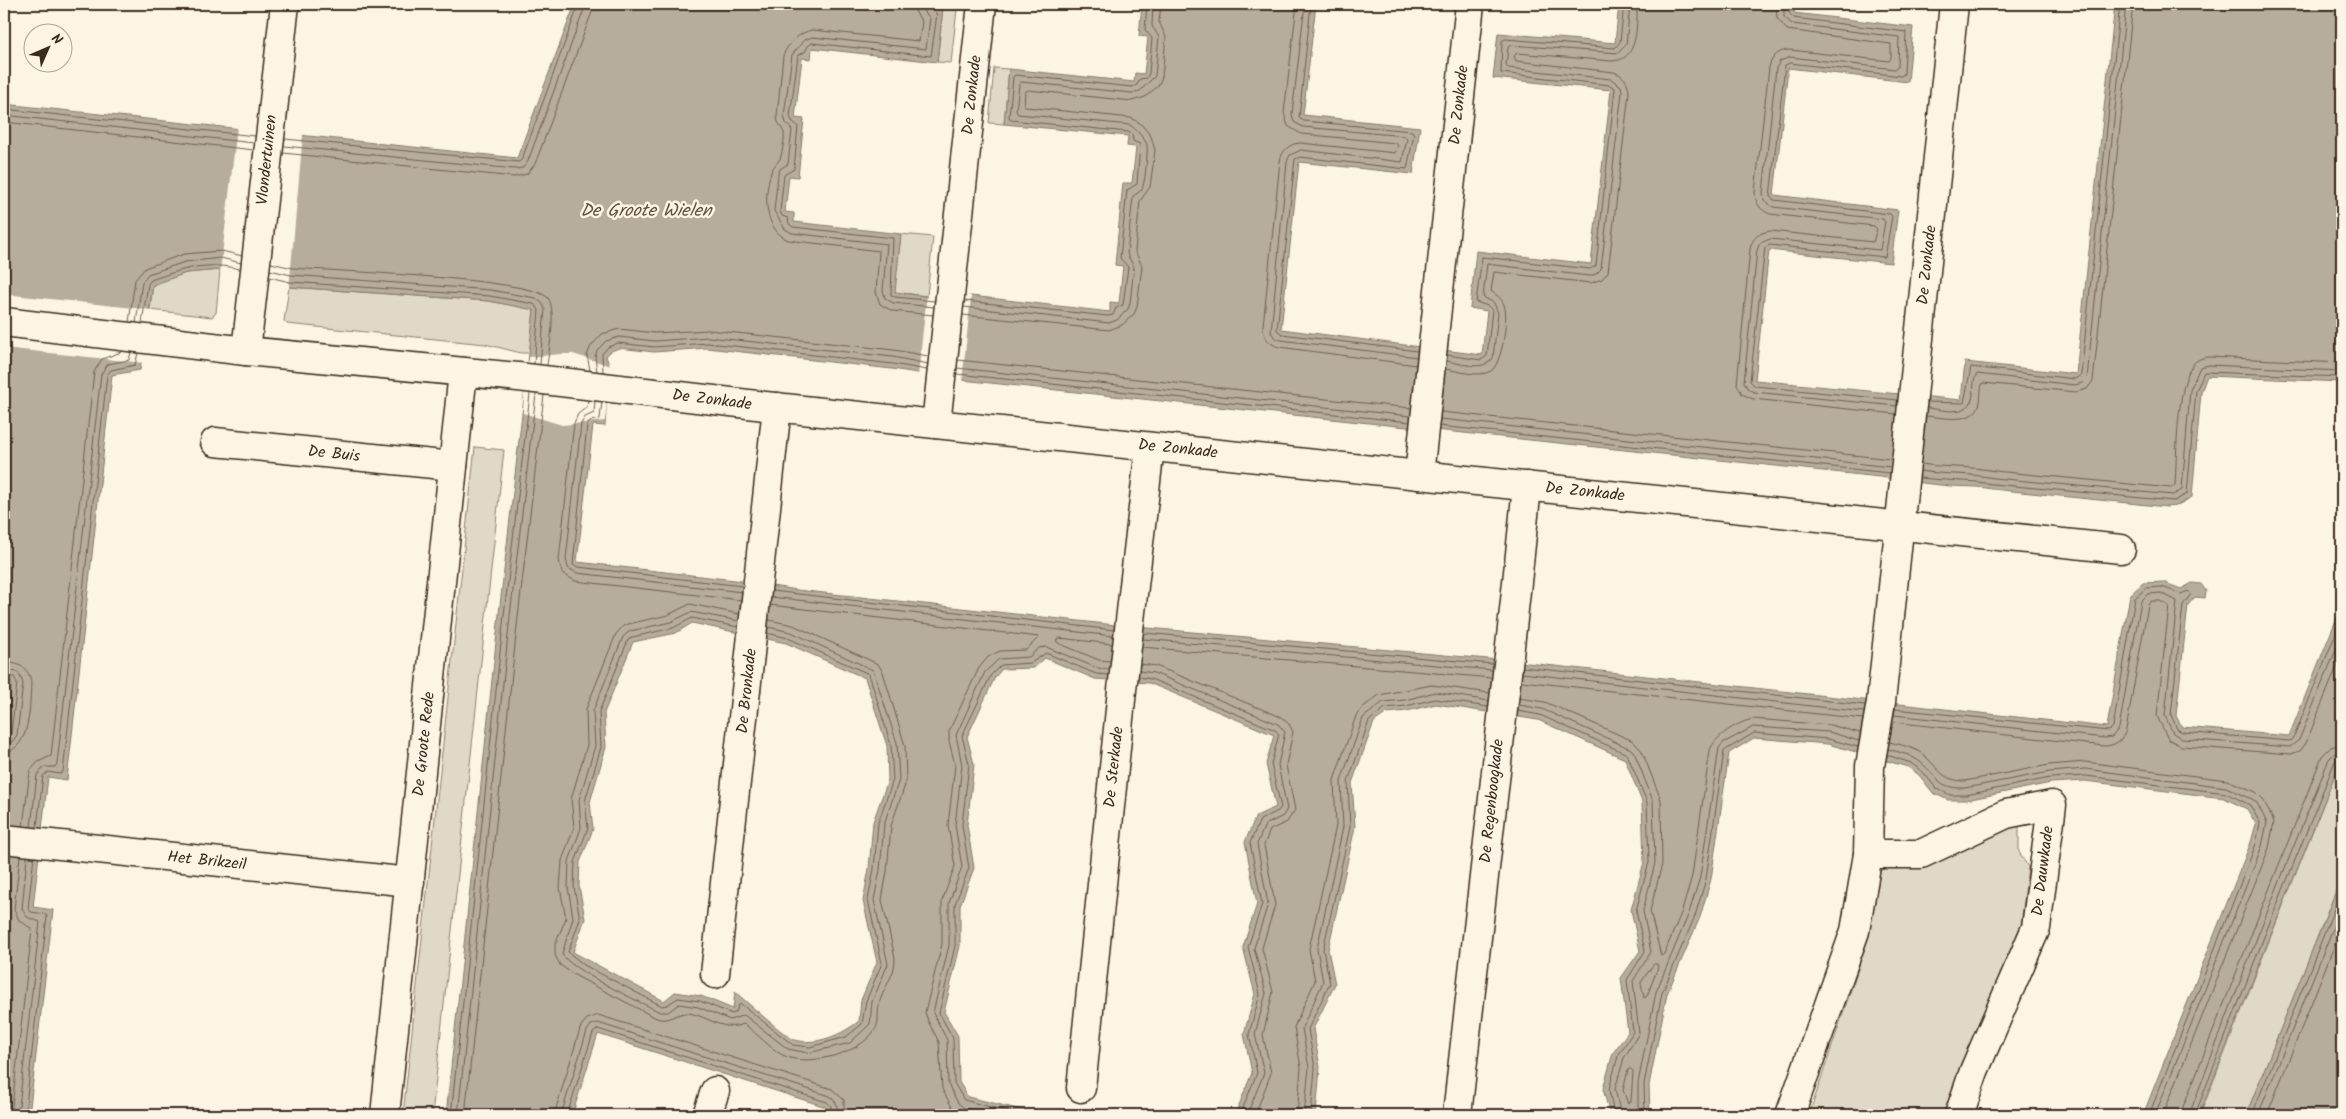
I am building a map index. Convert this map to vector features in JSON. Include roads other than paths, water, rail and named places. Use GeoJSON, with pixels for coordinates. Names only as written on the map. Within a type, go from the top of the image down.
{"type":"FeatureCollection","features":[{"type":"Feature","properties":{"kind":"street","name":"Vlondertuinen"},"geometry":{"type":"LineString","coordinates":[[246,351],[285,4]]}},
{"type":"Feature","properties":{"kind":"street","name":"De Zonkade"},"geometry":{"type":"LineString","coordinates":[[936,424],[952,292],[982,4]]}},
{"type":"Feature","properties":{"kind":"street","name":"De Zonkade"},"geometry":{"type":"LineString","coordinates":[[1421,462],[1470,4]]}},
{"type":"Feature","properties":{"kind":"street","name":"De Zonkade"},"geometry":{"type":"LineString","coordinates":[[1900,526],[1954,4]]}},
{"type":"Feature","properties":{"kind":"street","name":"De Zonkade"},"geometry":{"type":"LineString","coordinates":[[4,322],[154,338],[246,351],[518,377],[777,407],[1150,446],[1421,462],[1527,486],[2121,549]]}},
{"type":"Feature","properties":{"kind":"street","name":"De Groote Rede"},"geometry":{"type":"LineString","coordinates":[[385,1115],[463,372]]}},
{"type":"Feature","properties":{"kind":"street","name":"De Bronkade"},"geometry":{"type":"LineString","coordinates":[[715,974],[777,407]]}},
{"type":"Feature","properties":{"kind":"street","name":"De Buis"},"geometry":{"type":"LineString","coordinates":[[215,442],[453,466]]}},
{"type":"Feature","properties":{"kind":"street","name":"De Sterkade"},"geometry":{"type":"LineString","coordinates":[[1081,1088],[1122,690],[1132,618],[1150,446]]}},
{"type":"Feature","properties":{"kind":"street","name":"De Regenboogkade"},"geometry":{"type":"LineString","coordinates":[[1457,1115],[1500,728],[1510,660],[1527,486]]}},
{"type":"Feature","properties":{"kind":"street"},"geometry":{"type":"LineString","coordinates":[[1790,1115],[1855,931],[1868,854],[1870,766],[1881,702],[1900,526]]}},
{"type":"Feature","properties":{"kind":"street","name":"De Dauwkade"},"geometry":{"type":"LineString","coordinates":[[1868,854],[1920,854],[2006,814],[2052,805],[2036,928],[1974,1071],[1958,1115]]}},
{"type":"Feature","properties":{"kind":"street","name":"Het Brikzeil"},"geometry":{"type":"LineString","coordinates":[[4,840],[410,882]]}},
{"type":"Feature","properties":{"kind":"water","name":"De Groote Wielen"},"geometry":{"type":"Polygon","coordinates":[[[575,4],[911,4],[943,7],[937,62],[812,48],[811,59],[802,58],[795,118],[804,119],[798,177],[789,176],[785,212],[794,213],[794,222],[901,234],[895,292],[924,296],[971,296],[1110,312],[1110,302],[1119,303],[1123,266],[1115,265],[1123,183],[1132,183],[1136,147],[1127,146],[1128,136],[1004,124],[1009,69],[1134,82],[1135,73],[1144,74],[1148,37],[1139,36],[1142,4],[1316,4],[1303,115],[1420,127],[1413,174],[1299,162],[1281,329],[1482,355],[1487,311],[1470,308],[1476,251],[1591,264],[1611,90],[1493,78],[1498,33],[1615,43],[1619,4],[1795,4],[1794,13],[1913,27],[1908,82],[1788,68],[1774,195],[1898,210],[1891,263],[1769,250],[1755,380],[1961,400],[1965,362],[2076,374],[2115,4],[2342,4],[2342,382],[2207,376],[2201,392],[2192,497],[2176,506],[2167,507],[1981,487],[1941,485],[962,380],[892,369],[707,348],[654,352],[619,348],[611,351],[606,356],[609,365],[605,426],[593,425],[577,562],[735,580],[797,590],[1115,625],[1510,661],[2107,727],[2130,595],[2143,583],[2163,582],[2181,589],[2192,583],[2201,584],[2206,591],[2205,598],[2195,597],[2188,605],[2176,716],[2182,727],[2289,736],[2342,605],[2342,757],[2199,1115],[2143,1115],[2251,842],[2256,824],[2247,809],[2224,798],[2085,781],[2051,783],[1966,800],[1948,800],[1933,793],[1919,775],[1908,767],[1828,744],[1754,738],[1729,753],[1711,879],[1700,917],[1667,994],[1649,1085],[1650,1115],[1610,1115],[1603,1089],[1613,1053],[1628,1032],[1621,978],[1640,951],[1631,910],[1644,862],[1642,802],[1625,759],[1538,720],[1436,704],[1407,711],[1387,713],[1374,722],[1352,783],[1355,827],[1328,950],[1335,984],[1313,1029],[1320,1067],[1316,1115],[1235,1115],[1252,1073],[1244,1034],[1255,994],[1243,947],[1257,904],[1245,842],[1256,816],[1276,807],[1266,764],[1274,735],[1149,683],[1095,679],[1045,658],[1034,668],[1002,669],[995,677],[967,737],[974,764],[967,825],[974,868],[960,905],[960,946],[944,1012],[958,1036],[959,1082],[968,1097],[1043,1115],[825,1115],[826,1107],[598,1034],[572,1115],[446,1115],[499,614],[534,310],[489,301],[289,287],[220,270],[186,273],[153,285],[140,370],[112,375],[67,780],[48,777],[33,907],[53,910],[29,1115],[4,1115],[4,753],[12,682],[4,681],[4,104],[517,158],[575,4]],[[692,623],[676,633],[633,642],[604,713],[606,747],[590,802],[593,829],[580,862],[579,886],[585,919],[573,952],[664,1001],[675,992],[701,996],[733,1009],[735,992],[790,1037],[795,1040],[812,1041],[829,1038],[859,1021],[861,1000],[877,962],[863,901],[869,869],[873,822],[888,780],[887,746],[865,678],[786,643],[692,623]]]}},
{"type":"Feature","properties":{"kind":"water"},"geometry":{"type":"Polygon","coordinates":[[[2342,876],[2342,1113],[2341,1115],[2246,1115],[2342,876]]]}}]}
